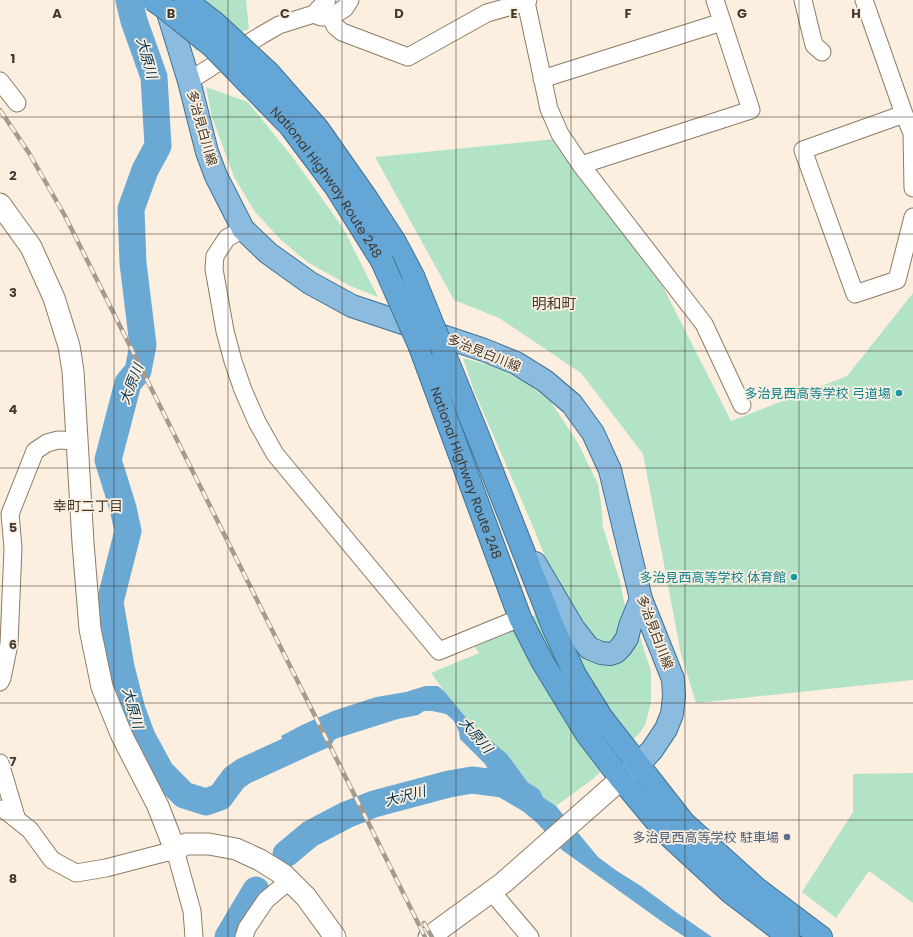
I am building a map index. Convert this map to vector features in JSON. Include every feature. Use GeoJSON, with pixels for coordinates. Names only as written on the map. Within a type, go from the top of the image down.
{"type":"FeatureCollection","features":[{"type":"Feature","properties":{"kind":"highway","name":"National Highway Route 248"},"geometry":{"type":"LineString","coordinates":[[153,0],[213,47],[290,126],[336,186],[382,261],[420,347],[520,618],[542,661],[586,733],[621,779],[666,833],[730,892],[789,937]]}},
{"type":"Feature","properties":{"kind":"highway","name":"National Highway Route 248"},"geometry":{"type":"LineString","coordinates":[[185,0],[214,22],[268,72],[318,130],[367,199],[395,242],[413,276],[554,629],[575,675],[602,718],[684,823],[756,888],[821,937]]}},
{"type":"Feature","properties":{"kind":"main road","name":"多治見白川線"},"geometry":{"type":"LineString","coordinates":[[164,0],[189,82],[207,152],[216,176],[243,229],[274,258],[310,283],[352,306],[484,350],[516,363],[545,382],[572,404],[593,433],[610,470],[641,598],[673,679],[674,696],[672,714],[666,729],[652,750],[639,764],[621,779]]}},
{"type":"Feature","properties":{"kind":"main road"},"geometry":{"type":"LineString","coordinates":[[514,528],[574,629],[590,648],[601,653],[610,654],[616,652],[627,638],[641,598]]}},
{"type":"Feature","properties":{"kind":"street"},"geometry":{"type":"LineString","coordinates":[[189,82],[260,36],[284,24],[314,14],[327,0]]}},
{"type":"Feature","properties":{"kind":"street"},"geometry":{"type":"LineString","coordinates":[[314,14],[321,17],[331,17],[345,8],[350,0]]}},
{"type":"Feature","properties":{"kind":"street"},"geometry":{"type":"LineString","coordinates":[[581,165],[751,110],[714,0]]}},
{"type":"Feature","properties":{"kind":"street"},"geometry":{"type":"LineString","coordinates":[[802,0],[814,45],[822,52]]}},
{"type":"Feature","properties":{"kind":"street"},"geometry":{"type":"LineString","coordinates":[[864,0],[912,133],[913,188]]}},
{"type":"Feature","properties":{"kind":"street"},"geometry":{"type":"LineString","coordinates":[[331,17],[335,26],[342,32],[408,57],[487,13],[527,1],[549,109],[560,134],[581,165],[704,324],[742,405]]}},
{"type":"Feature","properties":{"kind":"street"},"geometry":{"type":"LineString","coordinates":[[542,79],[722,22]]}},
{"type":"Feature","properties":{"kind":"street"},"geometry":{"type":"LineString","coordinates":[[0,80],[17,103]]}},
{"type":"Feature","properties":{"kind":"street"},"geometry":{"type":"LineString","coordinates":[[904,114],[803,150],[855,294],[897,280],[913,217]]}},
{"type":"Feature","properties":{"kind":"street"},"geometry":{"type":"LineString","coordinates":[[0,204],[31,247],[54,298],[69,346],[74,371],[83,542],[90,629],[102,687],[122,736],[158,806],[175,850],[192,911],[194,937]]}},
{"type":"Feature","properties":{"kind":"street"},"geometry":{"type":"LineString","coordinates":[[243,229],[227,238],[215,256],[214,269],[225,331],[233,361],[243,390],[275,454],[439,651],[520,618]]}},
{"type":"Feature","properties":{"kind":"street"},"geometry":{"type":"LineString","coordinates":[[0,682],[9,644],[13,548],[10,514],[35,451],[46,442],[58,440],[78,441]]}},
{"type":"Feature","properties":{"kind":"street"},"geometry":{"type":"LineString","coordinates":[[0,762],[17,820]]}},
{"type":"Feature","properties":{"kind":"street"},"geometry":{"type":"LineString","coordinates":[[429,937],[497,887],[621,779]]}},
{"type":"Feature","properties":{"kind":"street"},"geometry":{"type":"LineString","coordinates":[[0,809],[5,810],[30,830],[52,860],[76,873],[106,868],[175,850],[186,844],[209,844],[236,849],[260,860],[290,880],[306,897],[335,937]]}},
{"type":"Feature","properties":{"kind":"street"},"geometry":{"type":"LineString","coordinates":[[244,937],[247,928],[266,900],[290,880]]}},
{"type":"Feature","properties":{"kind":"street"},"geometry":{"type":"LineString","coordinates":[[497,887],[530,937]]}},
{"type":"Feature","properties":{"kind":"green space"},"geometry":{"type":"Polygon","coordinates":[[[179,0],[246,0],[249,29],[195,51],[179,0]]]}},
{"type":"Feature","properties":{"kind":"green space"},"geometry":{"type":"Polygon","coordinates":[[[206,87],[248,102],[294,159],[343,228],[378,297],[350,286],[307,262],[281,240],[255,212],[234,177],[212,117],[206,87]]]}},
{"type":"Feature","properties":{"kind":"green space"},"geometry":{"type":"Polygon","coordinates":[[[554,139],[653,267],[731,421],[847,376],[913,293],[913,680],[696,703],[681,654],[643,454],[581,373],[499,318],[454,300],[375,157],[554,139]]]}},
{"type":"Feature","properties":{"kind":"green space"},"geometry":{"type":"Polygon","coordinates":[[[463,358],[496,367],[525,382],[551,402],[578,443],[598,484],[603,527],[620,581],[624,602],[640,637],[651,671],[651,703],[645,725],[640,733],[593,779],[556,806],[544,798],[529,784],[507,754],[473,726],[431,673],[479,653],[472,643],[564,602],[474,391],[463,358]]]}},
{"type":"Feature","properties":{"kind":"green space"},"geometry":{"type":"Polygon","coordinates":[[[913,773],[913,903],[869,871],[836,918],[802,892],[853,812],[853,774],[913,773]]]}},
{"type":"Feature","properties":{"kind":"water"},"geometry":{"type":"Polygon","coordinates":[[[425,686],[438,686],[444,691],[473,726],[507,754],[529,784],[544,798],[556,806],[598,857],[712,937],[685,937],[562,850],[536,822],[514,804],[499,788],[485,764],[460,739],[459,732],[454,721],[446,714],[424,711],[418,715],[398,719],[338,738],[319,747],[301,752],[291,758],[281,736],[333,711],[376,697],[406,692],[425,686]]]}},
{"type":"Feature","properties":{"kind":"waterway","name":"大原川"},"geometry":{"type":"LineString","coordinates":[[129,0],[134,21],[154,77],[158,146],[145,170],[131,209],[133,263],[143,345],[138,371],[128,383],[108,460],[123,508],[128,531],[110,602],[121,667],[132,710],[142,737],[161,772],[184,795],[206,802],[220,797],[234,778],[244,771],[321,736]]}},
{"type":"Feature","properties":{"kind":"waterway","name":"大沢川"},"geometry":{"type":"LineString","coordinates":[[286,854],[310,834],[346,815],[374,804],[449,784],[472,780],[503,784],[529,799]]}},
{"type":"Feature","properties":{"kind":"waterway","name":"大沢川"},"geometry":{"type":"LineString","coordinates":[[228,937],[256,890]]}},
{"type":"Feature","properties":{"kind":"railway"},"geometry":{"type":"LineString","coordinates":[[0,110],[29,153],[65,216],[425,937]]}},
{"type":"Feature","properties":{"kind":"railway"},"geometry":{"type":"LineString","coordinates":[[424,923],[432,937]]}},
{"type":"Feature","properties":{"kind":"place","name":"多治見西高等学校 弓道場"},"geometry":{"type":"Point","coordinates":[899,393]}},
{"type":"Feature","properties":{"kind":"place","name":"多治見西高等学校 体育館"},"geometry":{"type":"Point","coordinates":[794,577]}},
{"type":"Feature","properties":{"kind":"place","name":"多治見西高等学校 駐車場"},"geometry":{"type":"Point","coordinates":[787,837]}},
{"type":"Feature","properties":{"kind":"district","name":"明和町"},"geometry":{"type":"Point","coordinates":[554,303]}},
{"type":"Feature","properties":{"kind":"district","name":"幸町二丁目"},"geometry":{"type":"Point","coordinates":[88,506]}}]}
